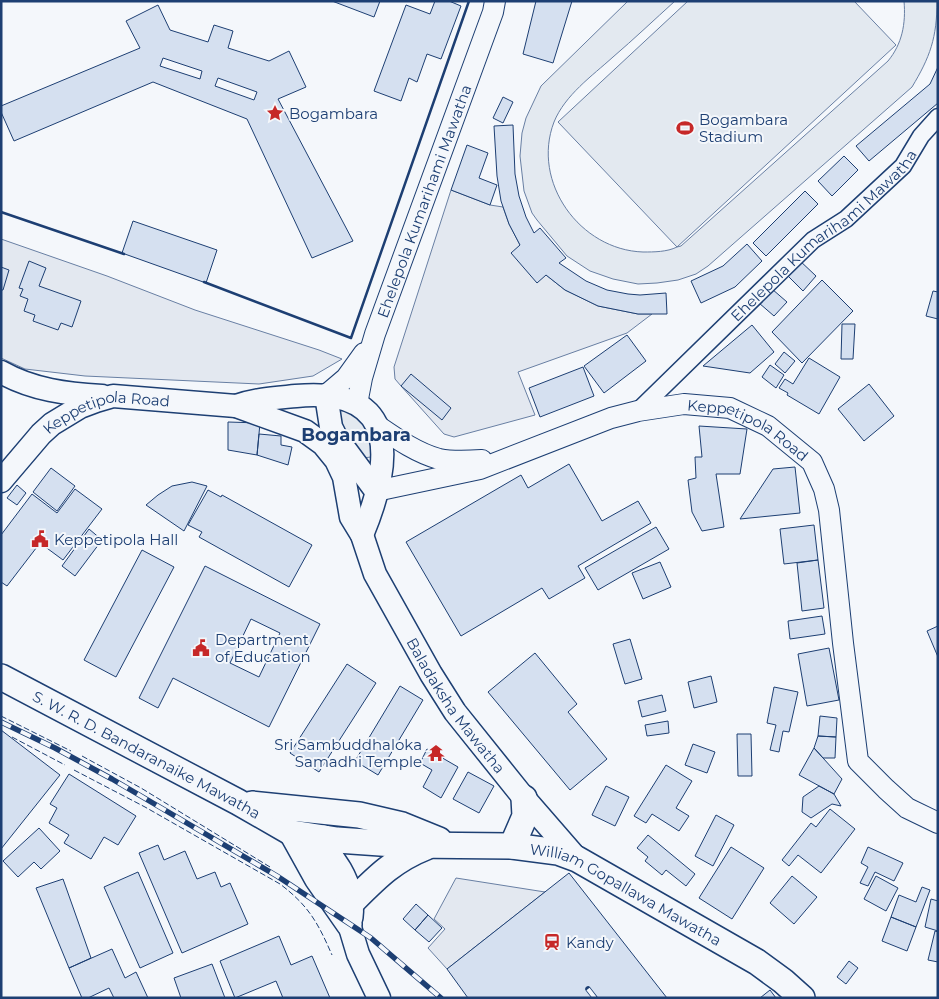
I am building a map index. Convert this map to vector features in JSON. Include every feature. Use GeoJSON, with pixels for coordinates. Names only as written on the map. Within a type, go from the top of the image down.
{"type":"FeatureCollection","features":[{"type":"Feature","properties":{"kind":"main road"},"geometry":{"type":"LineString","coordinates":[[1,372],[18,381],[55,392],[113,396]]}},
{"type":"Feature","properties":{"kind":"main road","name":"Keppetipola Road"},"geometry":{"type":"LineString","coordinates":[[236,406],[249,401],[312,395],[344,398],[358,404]]}},
{"type":"Feature","properties":{"kind":"main road"},"geometry":{"type":"LineString","coordinates":[[326,395],[331,427],[336,437],[376,491]]}},
{"type":"Feature","properties":{"kind":"main road","name":"Keppetipola Road"},"geometry":{"type":"LineString","coordinates":[[1,481],[41,434],[52,424],[80,407],[113,396],[236,406],[248,412],[296,427],[314,437],[331,452]]}},
{"type":"Feature","properties":{"kind":"main road"},"geometry":{"type":"LineString","coordinates":[[358,404],[365,408],[378,426],[384,452],[372,510],[362,535]]}},
{"type":"Feature","properties":{"kind":"main road","name":"Baladaksha Mawatha"},"geometry":{"type":"LineString","coordinates":[[331,452],[341,469],[351,517],[362,535],[375,574],[431,674],[456,712],[524,798],[577,859]]}},
{"type":"Feature","properties":{"kind":"main road","name":"S. W. R. D. Bandaranaike Mawatha"},"geometry":{"type":"LineString","coordinates":[[1,677],[238,802],[292,833]]}},
{"type":"Feature","properties":{"kind":"main road"},"geometry":{"type":"LineString","coordinates":[[512,846],[525,816],[524,798]]}},
{"type":"Feature","properties":{"kind":"main road"},"geometry":{"type":"LineString","coordinates":[[238,802],[359,815],[402,825],[442,845]]}},
{"type":"Feature","properties":{"kind":"main road"},"geometry":{"type":"LineString","coordinates":[[292,833],[317,878],[350,914]]}},
{"type":"Feature","properties":{"kind":"main road","name":"William Gopallawa Mawatha"},"geometry":{"type":"LineString","coordinates":[[292,833],[324,838],[400,844],[512,846],[558,852],[577,859],[750,958],[784,981],[802,998]]}},
{"type":"Feature","properties":{"kind":"main road"},"geometry":{"type":"LineString","coordinates":[[324,838],[328,852],[340,872],[358,954],[380,998]]}},
{"type":"Feature","properties":{"kind":"main road","name":"William Gopallawa Mawatha"},"geometry":{"type":"LineString","coordinates":[[350,914],[385,869],[409,853],[442,845]]}},
{"type":"Feature","properties":{"kind":"street","name":"Ehelepola Kumarihami Mawatha"},"geometry":{"type":"LineString","coordinates":[[358,404],[362,378],[375,334],[493,12],[495,1]]}},
{"type":"Feature","properties":{"kind":"street","name":"Ehelepola Kumarihami Mawatha"},"geometry":{"type":"LineString","coordinates":[[638,411],[813,240],[846,219],[903,166],[921,136],[938,117]]}},
{"type":"Feature","properties":{"kind":"street"},"geometry":{"type":"LineString","coordinates":[[326,395],[353,369],[375,334]]}},
{"type":"Feature","properties":{"kind":"street","name":"Keppetipola Road"},"geometry":{"type":"LineString","coordinates":[[376,491],[480,470],[611,418],[638,411],[684,404],[730,408],[768,426],[812,462],[824,489],[829,510],[858,761],[907,808],[938,822]]}},
{"type":"Feature","properties":{"kind":"street","name":"Keppetipola Road"},"geometry":{"type":"LineString","coordinates":[[378,426],[415,449],[438,459],[459,461],[507,459]]}},
{"type":"Feature","properties":{"kind":"shaded area"},"geometry":{"type":"Polygon","coordinates":[[[628,1],[675,1],[588,79],[565,103],[554,122],[549,145],[549,167],[555,189],[566,209],[581,226],[599,239],[620,248],[643,252],[665,251],[681,246],[888,61],[900,41],[904,18],[904,1],[937,1],[937,14],[934,37],[928,56],[912,87],[708,266],[696,274],[678,280],[638,284],[613,279],[590,271],[567,256],[532,213],[524,191],[520,156],[522,133],[526,118],[541,86],[628,1]]]}},
{"type":"Feature","properties":{"kind":"shaded area","name":"Bogambara Stadium"},"geometry":{"type":"Polygon","coordinates":[[[688,1],[854,1],[896,45],[677,247],[558,122],[688,1]]]}},
{"type":"Feature","properties":{"kind":"shaded area"},"geometry":{"type":"Polygon","coordinates":[[[451,190],[490,205],[503,207],[520,245],[546,275],[565,290],[598,306],[638,314],[652,314],[627,333],[518,372],[535,415],[454,437],[444,434],[395,379],[394,367],[451,190]]]}},
{"type":"Feature","properties":{"kind":"shaded area"},"geometry":{"type":"Polygon","coordinates":[[[1,239],[107,276],[195,310],[342,359],[313,376],[259,384],[85,376],[25,369],[1,358],[1,239]]]}},
{"type":"Feature","properties":{"kind":"shaded area"},"geometry":{"type":"Polygon","coordinates":[[[342,406],[358,415],[371,438],[371,457],[355,456],[337,416],[342,406]]]}},
{"type":"Feature","properties":{"kind":"shaded area"},"geometry":{"type":"Polygon","coordinates":[[[456,878],[545,892],[447,969],[428,948],[445,929],[434,919],[456,878]]]}},
{"type":"Feature","properties":{"kind":"building"},"geometry":{"type":"Polygon","coordinates":[[[332,1],[380,1],[374,17],[332,1]]]}},
{"type":"Feature","properties":{"kind":"building"},"geometry":{"type":"Polygon","coordinates":[[[435,1],[449,1],[461,6],[441,59],[427,54],[417,82],[409,78],[401,101],[374,91],[406,5],[430,14],[435,1]]]}},
{"type":"Feature","properties":{"kind":"building"},"geometry":{"type":"Polygon","coordinates":[[[536,1],[572,1],[553,63],[523,54],[536,1]]]}},
{"type":"Feature","properties":{"kind":"building"},"geometry":{"type":"Polygon","coordinates":[[[158,5],[170,30],[208,42],[214,25],[233,31],[228,48],[269,61],[289,51],[306,87],[278,99],[353,241],[312,258],[247,119],[153,82],[14,141],[1,112],[1,106],[140,48],[126,21],[158,5]],[[163,58],[160,66],[200,79],[202,71],[163,58]],[[218,78],[215,86],[254,100],[257,92],[218,78]]]}},
{"type":"Feature","properties":{"kind":"building"},"geometry":{"type":"Polygon","coordinates":[[[938,67],[938,103],[869,161],[856,146],[930,84],[938,67]]]}},
{"type":"Feature","properties":{"kind":"building"},"geometry":{"type":"Polygon","coordinates":[[[503,97],[513,102],[503,123],[493,118],[503,97]]]}},
{"type":"Feature","properties":{"kind":"building"},"geometry":{"type":"Polygon","coordinates":[[[513,125],[515,174],[519,196],[534,233],[540,228],[566,258],[559,263],[586,281],[607,290],[628,294],[666,293],[667,314],[638,314],[598,306],[565,290],[546,275],[537,283],[511,253],[520,245],[509,224],[501,201],[497,176],[494,126],[513,125]]]}},
{"type":"Feature","properties":{"kind":"building"},"geometry":{"type":"Polygon","coordinates":[[[467,145],[488,153],[479,178],[497,185],[490,205],[451,190],[467,145]]]}},
{"type":"Feature","properties":{"kind":"building"},"geometry":{"type":"Polygon","coordinates":[[[844,156],[858,170],[832,196],[818,181],[844,156]]]}},
{"type":"Feature","properties":{"kind":"building"},"geometry":{"type":"Polygon","coordinates":[[[805,191],[818,204],[766,256],[753,243],[805,191]]]}},
{"type":"Feature","properties":{"kind":"building"},"geometry":{"type":"Polygon","coordinates":[[[133,221],[217,250],[206,283],[122,253],[133,221]]]}},
{"type":"Feature","properties":{"kind":"building"},"geometry":{"type":"Polygon","coordinates":[[[747,244],[762,261],[735,287],[701,303],[691,281],[723,266],[747,244]]]}},
{"type":"Feature","properties":{"kind":"building"},"geometry":{"type":"Polygon","coordinates":[[[798,259],[816,276],[803,291],[785,273],[798,259]]]}},
{"type":"Feature","properties":{"kind":"building"},"geometry":{"type":"Polygon","coordinates":[[[29,261],[46,268],[39,286],[81,301],[72,327],[61,323],[58,330],[33,321],[35,315],[24,311],[28,299],[20,296],[23,289],[19,288],[29,261]]]}},
{"type":"Feature","properties":{"kind":"building"},"geometry":{"type":"Polygon","coordinates":[[[1,267],[9,270],[3,290],[1,290],[1,267]]]}},
{"type":"Feature","properties":{"kind":"building"},"geometry":{"type":"Polygon","coordinates":[[[822,280],[853,311],[802,363],[772,332],[822,280]]]}},
{"type":"Feature","properties":{"kind":"building"},"geometry":{"type":"Polygon","coordinates":[[[772,289],[787,302],[774,316],[759,303],[772,289]]]}},
{"type":"Feature","properties":{"kind":"building"},"geometry":{"type":"Polygon","coordinates":[[[933,291],[938,292],[938,319],[926,316],[933,291]]]}},
{"type":"Feature","properties":{"kind":"building"},"geometry":{"type":"Polygon","coordinates":[[[842,324],[855,324],[853,359],[841,359],[842,324]]]}},
{"type":"Feature","properties":{"kind":"building"},"geometry":{"type":"Polygon","coordinates":[[[752,325],[774,352],[750,373],[703,366],[752,325]]]}},
{"type":"Feature","properties":{"kind":"building"},"geometry":{"type":"Polygon","coordinates":[[[627,335],[646,361],[604,393],[584,366],[627,335]]]}},
{"type":"Feature","properties":{"kind":"building"},"geometry":{"type":"Polygon","coordinates":[[[784,352],[795,361],[785,373],[775,364],[784,352]]]}},
{"type":"Feature","properties":{"kind":"building"},"geometry":{"type":"Polygon","coordinates":[[[809,358],[840,377],[819,414],[787,395],[788,393],[779,388],[785,379],[793,384],[809,358]]]}},
{"type":"Feature","properties":{"kind":"building"},"geometry":{"type":"Polygon","coordinates":[[[770,365],[784,375],[776,388],[762,377],[770,365]]]}},
{"type":"Feature","properties":{"kind":"building"},"geometry":{"type":"Polygon","coordinates":[[[583,367],[594,396],[540,417],[529,388],[583,367]]]}},
{"type":"Feature","properties":{"kind":"building"},"geometry":{"type":"Polygon","coordinates":[[[411,374],[451,408],[442,420],[401,386],[411,374]]]}},
{"type":"Feature","properties":{"kind":"building"},"geometry":{"type":"Polygon","coordinates":[[[869,384],[894,416],[864,441],[838,409],[869,384]]]}},
{"type":"Feature","properties":{"kind":"building"},"geometry":{"type":"Polygon","coordinates":[[[228,422],[260,423],[257,455],[228,450],[228,422]]]}},
{"type":"Feature","properties":{"kind":"building"},"geometry":{"type":"Polygon","coordinates":[[[699,426],[747,429],[740,474],[716,474],[724,527],[702,531],[692,512],[688,480],[696,478],[695,457],[702,457],[699,426]]]}},
{"type":"Feature","properties":{"kind":"building"},"geometry":{"type":"Polygon","coordinates":[[[259,434],[281,436],[281,445],[292,447],[288,465],[257,455],[259,434]]]}},
{"type":"Feature","properties":{"kind":"building"},"geometry":{"type":"Polygon","coordinates":[[[569,464],[602,521],[638,501],[651,523],[578,566],[585,578],[549,599],[542,588],[461,636],[406,542],[521,475],[528,488],[569,464]]]}},
{"type":"Feature","properties":{"kind":"building"},"geometry":{"type":"Polygon","coordinates":[[[795,467],[800,513],[740,519],[773,469],[795,467]]]}},
{"type":"Feature","properties":{"kind":"building"},"geometry":{"type":"Polygon","coordinates":[[[51,468],[75,486],[57,511],[33,492],[51,468]]]}},
{"type":"Feature","properties":{"kind":"building"},"geometry":{"type":"Polygon","coordinates":[[[192,482],[207,486],[184,531],[146,505],[172,486],[192,482]]]}},
{"type":"Feature","properties":{"kind":"building"},"geometry":{"type":"Polygon","coordinates":[[[17,485],[26,493],[17,505],[7,498],[17,485]]]}},
{"type":"Feature","properties":{"kind":"building","name":"Keppetipola Hall"},"geometry":{"type":"Polygon","coordinates":[[[75,489],[102,509],[63,560],[40,543],[7,586],[1,582],[1,535],[32,494],[57,513],[75,489]]]}},
{"type":"Feature","properties":{"kind":"building"},"geometry":{"type":"Polygon","coordinates":[[[208,490],[221,497],[222,495],[312,545],[289,587],[199,537],[202,532],[188,525],[208,490]]]}},
{"type":"Feature","properties":{"kind":"building"},"geometry":{"type":"Polygon","coordinates":[[[814,525],[818,560],[784,564],[780,529],[814,525]]]}},
{"type":"Feature","properties":{"kind":"building"},"geometry":{"type":"Polygon","coordinates":[[[656,527],[669,549],[598,590],[585,568],[656,527]]]}},
{"type":"Feature","properties":{"kind":"building"},"geometry":{"type":"Polygon","coordinates":[[[89,529],[102,540],[75,576],[62,566],[89,529]]]}},
{"type":"Feature","properties":{"kind":"building"},"geometry":{"type":"Polygon","coordinates":[[[142,550],[174,567],[116,677],[84,660],[142,550]]]}},
{"type":"Feature","properties":{"kind":"building"},"geometry":{"type":"Polygon","coordinates":[[[818,560],[824,608],[802,611],[797,563],[818,560]]]}},
{"type":"Feature","properties":{"kind":"building"},"geometry":{"type":"Polygon","coordinates":[[[660,562],[671,587],[643,599],[632,573],[660,562]]]}},
{"type":"Feature","properties":{"kind":"building","name":"Department of Education"},"geometry":{"type":"Polygon","coordinates":[[[205,566],[320,624],[269,727],[173,678],[158,708],[139,698],[205,566]],[[251,619],[230,663],[259,677],[280,633],[251,619]]]}},
{"type":"Feature","properties":{"kind":"building"},"geometry":{"type":"Polygon","coordinates":[[[822,616],[825,634],[790,639],[788,621],[822,616]]]}},
{"type":"Feature","properties":{"kind":"building"},"geometry":{"type":"Polygon","coordinates":[[[938,626],[938,657],[927,631],[938,626]]]}},
{"type":"Feature","properties":{"kind":"building"},"geometry":{"type":"Polygon","coordinates":[[[630,639],[642,679],[625,684],[613,644],[630,639]]]}},
{"type":"Feature","properties":{"kind":"building"},"geometry":{"type":"Polygon","coordinates":[[[829,648],[839,700],[807,706],[798,654],[829,648]]]}},
{"type":"Feature","properties":{"kind":"building"},"geometry":{"type":"Polygon","coordinates":[[[535,653],[577,704],[568,712],[607,759],[570,790],[488,692],[535,653]]]}},
{"type":"Feature","properties":{"kind":"building"},"geometry":{"type":"Polygon","coordinates":[[[347,664],[376,683],[319,772],[290,753],[347,664]]]}},
{"type":"Feature","properties":{"kind":"building"},"geometry":{"type":"Polygon","coordinates":[[[711,676],[717,702],[694,708],[688,682],[711,676]]]}},
{"type":"Feature","properties":{"kind":"building"},"geometry":{"type":"Polygon","coordinates":[[[400,686],[423,700],[378,775],[355,761],[400,686]]]}},
{"type":"Feature","properties":{"kind":"building"},"geometry":{"type":"Polygon","coordinates":[[[774,687],[798,692],[789,732],[783,731],[779,752],[770,750],[776,725],[767,723],[774,687]]]}},
{"type":"Feature","properties":{"kind":"building"},"geometry":{"type":"Polygon","coordinates":[[[662,695],[666,711],[642,717],[638,701],[662,695]]]}},
{"type":"Feature","properties":{"kind":"building"},"geometry":{"type":"Polygon","coordinates":[[[820,716],[837,718],[836,737],[818,736],[820,716]]]}},
{"type":"Feature","properties":{"kind":"building"},"geometry":{"type":"Polygon","coordinates":[[[668,721],[669,733],[647,736],[645,725],[668,721]]]}},
{"type":"Feature","properties":{"kind":"building"},"geometry":{"type":"Polygon","coordinates":[[[1,730],[60,775],[1,849],[1,730]]]}},
{"type":"Feature","properties":{"kind":"building"},"geometry":{"type":"Polygon","coordinates":[[[737,734],[751,734],[752,776],[738,776],[737,734]]]}},
{"type":"Feature","properties":{"kind":"building"},"geometry":{"type":"Polygon","coordinates":[[[818,736],[836,737],[835,758],[823,758],[814,748],[818,736]]]}},
{"type":"Feature","properties":{"kind":"building"},"geometry":{"type":"Polygon","coordinates":[[[693,744],[715,752],[707,773],[685,765],[693,744]]]}},
{"type":"Feature","properties":{"kind":"building"},"geometry":{"type":"Polygon","coordinates":[[[814,748],[842,779],[834,794],[799,775],[814,748]]]}},
{"type":"Feature","properties":{"kind":"building"},"geometry":{"type":"Polygon","coordinates":[[[427,749],[458,767],[441,798],[423,787],[432,770],[420,763],[427,749]]]}},
{"type":"Feature","properties":{"kind":"building"},"geometry":{"type":"Polygon","coordinates":[[[666,765],[692,781],[676,808],[689,816],[679,831],[652,814],[646,823],[634,816],[666,765]]]}},
{"type":"Feature","properties":{"kind":"building"},"geometry":{"type":"Polygon","coordinates":[[[468,772],[494,786],[479,813],[453,799],[468,772]]]}},
{"type":"Feature","properties":{"kind":"building"},"geometry":{"type":"Polygon","coordinates":[[[69,774],[136,816],[118,845],[104,837],[91,859],[64,843],[69,835],[49,823],[57,808],[50,804],[69,774]]]}},
{"type":"Feature","properties":{"kind":"building"},"geometry":{"type":"Polygon","coordinates":[[[606,786],[629,797],[615,826],[592,815],[606,786]]]}},
{"type":"Feature","properties":{"kind":"building"},"geometry":{"type":"Polygon","coordinates":[[[819,786],[834,794],[841,806],[832,804],[811,818],[802,812],[803,797],[819,786]]]}},
{"type":"Feature","properties":{"kind":"building"},"geometry":{"type":"Polygon","coordinates":[[[830,809],[855,829],[821,873],[798,855],[789,866],[782,860],[811,823],[816,827],[830,809]]]}},
{"type":"Feature","properties":{"kind":"building"},"geometry":{"type":"Polygon","coordinates":[[[716,815],[734,825],[713,866],[695,856],[716,815]]]}},
{"type":"Feature","properties":{"kind":"building"},"geometry":{"type":"Polygon","coordinates":[[[39,828],[60,851],[41,869],[34,862],[18,877],[3,861],[39,828]]]}},
{"type":"Feature","properties":{"kind":"building"},"geometry":{"type":"Polygon","coordinates":[[[648,835],[695,874],[686,886],[666,870],[662,875],[645,861],[648,857],[637,848],[648,835]]]}},
{"type":"Feature","properties":{"kind":"building"},"geometry":{"type":"Polygon","coordinates":[[[158,845],[164,860],[185,851],[197,879],[215,872],[221,887],[230,883],[248,924],[182,953],[139,853],[158,845]]]}},
{"type":"Feature","properties":{"kind":"building"},"geometry":{"type":"Polygon","coordinates":[[[731,847],[764,868],[732,919],[699,898],[731,847]]]}},
{"type":"Feature","properties":{"kind":"building"},"geometry":{"type":"Polygon","coordinates":[[[868,847],[903,863],[894,881],[875,872],[868,886],[860,883],[868,867],[861,863],[868,847]]]}},
{"type":"Feature","properties":{"kind":"building"},"geometry":{"type":"Polygon","coordinates":[[[138,872],[173,953],[140,968],[104,887],[138,872]]]}},
{"type":"Feature","properties":{"kind":"building","name":"Kandy"},"geometry":{"type":"Polygon","coordinates":[[[569,873],[667,998],[468,998],[447,969],[569,873]]]}},
{"type":"Feature","properties":{"kind":"building"},"geometry":{"type":"Polygon","coordinates":[[[792,876],[817,897],[794,924],[770,903],[792,876]]]}},
{"type":"Feature","properties":{"kind":"building"},"geometry":{"type":"Polygon","coordinates":[[[876,876],[898,888],[886,911],[864,899],[876,876]]]}},
{"type":"Feature","properties":{"kind":"building"},"geometry":{"type":"Polygon","coordinates":[[[63,879],[91,958],[69,968],[36,888],[63,879]]]}},
{"type":"Feature","properties":{"kind":"building"},"geometry":{"type":"Polygon","coordinates":[[[922,887],[930,890],[916,927],[891,917],[899,895],[916,902],[922,887]]]}},
{"type":"Feature","properties":{"kind":"building"},"geometry":{"type":"Polygon","coordinates":[[[931,899],[938,901],[938,931],[925,927],[931,899]]]}},
{"type":"Feature","properties":{"kind":"building"},"geometry":{"type":"Polygon","coordinates":[[[416,904],[428,915],[415,930],[403,919],[416,904]]]}},
{"type":"Feature","properties":{"kind":"building"},"geometry":{"type":"Polygon","coordinates":[[[428,915],[442,928],[429,942],[415,930],[428,915]]]}},
{"type":"Feature","properties":{"kind":"building"},"geometry":{"type":"Polygon","coordinates":[[[891,917],[916,927],[907,951],[882,941],[891,917]]]}},
{"type":"Feature","properties":{"kind":"building"},"geometry":{"type":"Polygon","coordinates":[[[935,931],[938,932],[938,962],[928,960],[935,931]]]}},
{"type":"Feature","properties":{"kind":"building"},"geometry":{"type":"Polygon","coordinates":[[[279,936],[291,965],[312,956],[330,998],[283,998],[276,981],[235,998],[220,961],[279,936]]]}},
{"type":"Feature","properties":{"kind":"building"},"geometry":{"type":"Polygon","coordinates":[[[112,949],[125,978],[136,972],[148,998],[114,998],[109,988],[88,998],[82,998],[69,968],[112,949]]]}},
{"type":"Feature","properties":{"kind":"building"},"geometry":{"type":"Polygon","coordinates":[[[849,961],[858,968],[846,984],[837,977],[849,961]]]}},
{"type":"Feature","properties":{"kind":"building"},"geometry":{"type":"Polygon","coordinates":[[[212,964],[225,998],[181,998],[174,978],[212,964]]]}},
{"type":"Feature","properties":{"kind":"building"},"geometry":{"type":"Polygon","coordinates":[[[770,990],[776,998],[760,998],[770,990]]]}},
{"type":"Feature","properties":{"kind":"railway"},"geometry":{"type":"LineString","coordinates":[[1,722],[55,748],[112,779],[277,876],[371,938],[441,998]]}},
{"type":"Feature","properties":{"kind":"railway"},"geometry":{"type":"LineString","coordinates":[[588,989],[595,998]]}},
{"type":"Feature","properties":{"kind":"fence"},"geometry":{"type":"LineString","coordinates":[[1,716],[71,751]]}},
{"type":"Feature","properties":{"kind":"fence"},"geometry":{"type":"LineString","coordinates":[[12,737],[65,765]]}},
{"type":"Feature","properties":{"kind":"fence"},"geometry":{"type":"LineString","coordinates":[[82,756],[141,788],[270,867]]}},
{"type":"Feature","properties":{"kind":"fence"},"geometry":{"type":"LineString","coordinates":[[74,770],[145,807],[280,884],[312,916],[332,955]]}},
{"type":"Feature","properties":{"kind":"wall"},"geometry":{"type":"LineString","coordinates":[[204,282],[351,338],[469,1]]}},
{"type":"Feature","properties":{"kind":"wall"},"geometry":{"type":"LineString","coordinates":[[1,212],[124,254]]}},
{"type":"Feature","properties":{"kind":"place","name":"Bogambara"},"geometry":{"type":"Point","coordinates":[275,113]}},
{"type":"Feature","properties":{"kind":"place","name":"Bogambara Stadium"},"geometry":{"type":"Point","coordinates":[685,128]}},
{"type":"Feature","properties":{"kind":"place","name":"Keppetipola Hall"},"geometry":{"type":"Point","coordinates":[40,539]}},
{"type":"Feature","properties":{"kind":"place","name":"Department of Education"},"geometry":{"type":"Point","coordinates":[201,648]}},
{"type":"Feature","properties":{"kind":"place","name":"Sri Sambuddhaloka Samadhi Temple"},"geometry":{"type":"Point","coordinates":[436,753]}},
{"type":"Feature","properties":{"kind":"place","name":"Kandy"},"geometry":{"type":"Point","coordinates":[552,942]}},
{"type":"Feature","properties":{"kind":"district","name":"Bogambara"},"geometry":{"type":"Point","coordinates":[356,435]}}]}
